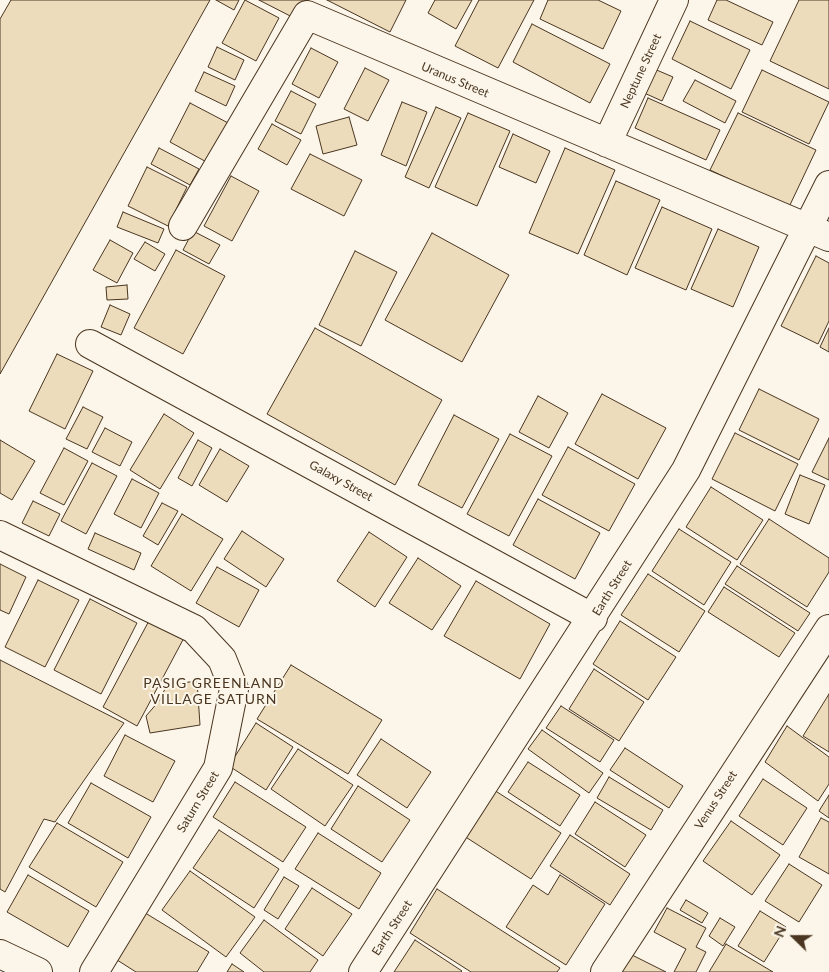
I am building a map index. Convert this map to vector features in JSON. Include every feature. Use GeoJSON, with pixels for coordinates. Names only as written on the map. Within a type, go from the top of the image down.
{"type":"FeatureCollection","features":[{"type":"Feature","properties":{"kind":"street","name":"Neptune Street"},"geometry":{"type":"LineString","coordinates":[[607,143],[674,0]]}},
{"type":"Feature","properties":{"kind":"street","name":"Uranus Street"},"geometry":{"type":"LineString","coordinates":[[183,226],[307,15],[440,74],[818,233]]}},
{"type":"Feature","properties":{"kind":"street","name":"Earth Street"},"geometry":{"type":"LineString","coordinates":[[363,972],[593,618],[686,470],[818,233],[829,185]]}},
{"type":"Feature","properties":{"kind":"street","name":"Galaxy Street"},"geometry":{"type":"LineString","coordinates":[[90,344],[593,618]]}},
{"type":"Feature","properties":{"kind":"street","name":"Saturn Street"},"geometry":{"type":"LineString","coordinates":[[0,535],[194,630],[222,659],[234,689],[218,768],[94,972]]}},
{"type":"Feature","properties":{"kind":"street","name":"Venus Street"},"geometry":{"type":"LineString","coordinates":[[605,972],[829,629]]}},
{"type":"Feature","properties":{"kind":"street"},"geometry":{"type":"LineString","coordinates":[[0,954],[38,972]]}},
{"type":"Feature","properties":{"kind":"building"},"geometry":{"type":"Polygon","coordinates":[[[11,0],[210,0],[0,374],[0,19],[11,0]]]}},
{"type":"Feature","properties":{"kind":"building"},"geometry":{"type":"Polygon","coordinates":[[[216,0],[239,0],[234,10],[216,0]]]}},
{"type":"Feature","properties":{"kind":"building"},"geometry":{"type":"Polygon","coordinates":[[[245,0],[279,18],[256,61],[222,43],[245,0]]]}},
{"type":"Feature","properties":{"kind":"building"},"geometry":{"type":"Polygon","coordinates":[[[259,0],[308,0],[298,20],[259,0]]]}},
{"type":"Feature","properties":{"kind":"building"},"geometry":{"type":"Polygon","coordinates":[[[327,0],[406,0],[390,32],[327,0]]]}},
{"type":"Feature","properties":{"kind":"building"},"geometry":{"type":"Polygon","coordinates":[[[435,0],[472,0],[456,29],[428,13],[435,0]]]}},
{"type":"Feature","properties":{"kind":"building"},"geometry":{"type":"Polygon","coordinates":[[[479,0],[534,0],[498,68],[455,46],[479,0]]]}},
{"type":"Feature","properties":{"kind":"building"},"geometry":{"type":"Polygon","coordinates":[[[548,0],[598,0],[621,11],[603,49],[540,19],[548,0]]]}},
{"type":"Feature","properties":{"kind":"building"},"geometry":{"type":"Polygon","coordinates":[[[717,0],[726,0],[773,22],[762,45],[708,20],[717,0]]]}},
{"type":"Feature","properties":{"kind":"building"},"geometry":{"type":"Polygon","coordinates":[[[799,0],[829,0],[829,89],[770,61],[799,0]]]}},
{"type":"Feature","properties":{"kind":"building"},"geometry":{"type":"Polygon","coordinates":[[[690,21],[750,50],[731,89],[672,59],[690,21]]]}},
{"type":"Feature","properties":{"kind":"building"},"geometry":{"type":"Polygon","coordinates":[[[532,24],[610,64],[590,103],[513,62],[532,24]]]}},
{"type":"Feature","properties":{"kind":"building"},"geometry":{"type":"Polygon","coordinates":[[[217,47],[244,60],[235,80],[208,67],[217,47]]]}},
{"type":"Feature","properties":{"kind":"building"},"geometry":{"type":"Polygon","coordinates":[[[311,48],[338,62],[319,98],[292,84],[311,48]]]}},
{"type":"Feature","properties":{"kind":"building"},"geometry":{"type":"Polygon","coordinates":[[[365,68],[389,80],[368,121],[344,109],[365,68]]]}},
{"type":"Feature","properties":{"kind":"building"},"geometry":{"type":"Polygon","coordinates":[[[652,68],[673,77],[662,101],[642,92],[652,68]]]}},
{"type":"Feature","properties":{"kind":"building"},"geometry":{"type":"Polygon","coordinates":[[[762,70],[829,102],[809,144],[742,112],[762,70]]]}},
{"type":"Feature","properties":{"kind":"building"},"geometry":{"type":"Polygon","coordinates":[[[204,72],[235,86],[226,106],[195,91],[204,72]]]}},
{"type":"Feature","properties":{"kind":"building"},"geometry":{"type":"Polygon","coordinates":[[[695,80],[736,101],[725,123],[683,101],[695,80]]]}},
{"type":"Feature","properties":{"kind":"building"},"geometry":{"type":"Polygon","coordinates":[[[291,91],[316,104],[301,134],[275,121],[291,91]]]}},
{"type":"Feature","properties":{"kind":"building"},"geometry":{"type":"Polygon","coordinates":[[[648,98],[720,130],[706,160],[635,128],[648,98]]]}},
{"type":"Feature","properties":{"kind":"building"},"geometry":{"type":"Polygon","coordinates":[[[402,102],[427,112],[406,166],[381,155],[402,102]]]}},
{"type":"Feature","properties":{"kind":"building"},"geometry":{"type":"Polygon","coordinates":[[[190,103],[232,125],[212,165],[170,142],[190,103]]]}},
{"type":"Feature","properties":{"kind":"building"},"geometry":{"type":"Polygon","coordinates":[[[436,107],[461,118],[429,188],[405,177],[436,107]]]}},
{"type":"Feature","properties":{"kind":"building"},"geometry":{"type":"Polygon","coordinates":[[[468,113],[510,131],[477,206],[435,187],[468,113]]]}},
{"type":"Feature","properties":{"kind":"building"},"geometry":{"type":"Polygon","coordinates":[[[738,113],[816,150],[789,207],[710,170],[738,113]]]}},
{"type":"Feature","properties":{"kind":"building"},"geometry":{"type":"Polygon","coordinates":[[[349,117],[357,145],[323,154],[316,126],[349,117]]]}},
{"type":"Feature","properties":{"kind":"building"},"geometry":{"type":"Polygon","coordinates":[[[272,124],[301,140],[287,165],[258,149],[272,124]]]}},
{"type":"Feature","properties":{"kind":"building"},"geometry":{"type":"Polygon","coordinates":[[[513,134],[550,151],[536,183],[499,167],[513,134]]]}},
{"type":"Feature","properties":{"kind":"building"},"geometry":{"type":"Polygon","coordinates":[[[159,148],[199,169],[190,185],[151,164],[159,148]]]}},
{"type":"Feature","properties":{"kind":"building"},"geometry":{"type":"Polygon","coordinates":[[[565,148],[615,170],[578,254],[529,233],[565,148]]]}},
{"type":"Feature","properties":{"kind":"building"},"geometry":{"type":"Polygon","coordinates":[[[310,154],[362,180],[344,216],[291,189],[310,154]]]}},
{"type":"Feature","properties":{"kind":"building"},"geometry":{"type":"Polygon","coordinates":[[[147,167],[187,187],[168,226],[128,206],[147,167]]]}},
{"type":"Feature","properties":{"kind":"building"},"geometry":{"type":"Polygon","coordinates":[[[231,176],[259,191],[232,241],[204,226],[231,176]]]}},
{"type":"Feature","properties":{"kind":"building"},"geometry":{"type":"Polygon","coordinates":[[[616,181],[660,200],[627,275],[584,255],[616,181]]]}},
{"type":"Feature","properties":{"kind":"building"},"geometry":{"type":"Polygon","coordinates":[[[662,207],[712,229],[686,290],[635,268],[662,207]]]}},
{"type":"Feature","properties":{"kind":"building"},"geometry":{"type":"Polygon","coordinates":[[[123,212],[164,229],[158,243],[117,227],[123,212]]]}},
{"type":"Feature","properties":{"kind":"building"},"geometry":{"type":"Polygon","coordinates":[[[718,229],[759,247],[733,307],[691,289],[718,229]]]}},
{"type":"Feature","properties":{"kind":"building"},"geometry":{"type":"Polygon","coordinates":[[[193,231],[220,245],[209,264],[183,250],[193,231]]]}},
{"type":"Feature","properties":{"kind":"building"},"geometry":{"type":"Polygon","coordinates":[[[432,233],[509,275],[462,362],[385,320],[432,233]]]}},
{"type":"Feature","properties":{"kind":"building"},"geometry":{"type":"Polygon","coordinates":[[[110,240],[133,253],[117,283],[93,270],[110,240]]]}},
{"type":"Feature","properties":{"kind":"building"},"geometry":{"type":"Polygon","coordinates":[[[145,242],[165,254],[155,271],[134,259],[145,242]]]}},
{"type":"Feature","properties":{"kind":"building"},"geometry":{"type":"Polygon","coordinates":[[[176,250],[225,276],[183,354],[134,328],[176,250]]]}},
{"type":"Feature","properties":{"kind":"building"},"geometry":{"type":"Polygon","coordinates":[[[355,251],[397,272],[361,346],[319,325],[355,251]]]}},
{"type":"Feature","properties":{"kind":"building"},"geometry":{"type":"Polygon","coordinates":[[[816,256],[829,263],[829,321],[818,344],[781,326],[816,256]]]}},
{"type":"Feature","properties":{"kind":"building"},"geometry":{"type":"Polygon","coordinates":[[[127,285],[128,299],[107,300],[106,287],[127,285]]]}},
{"type":"Feature","properties":{"kind":"building"},"geometry":{"type":"Polygon","coordinates":[[[110,305],[130,314],[121,335],[101,327],[110,305]]]}},
{"type":"Feature","properties":{"kind":"building"},"geometry":{"type":"Polygon","coordinates":[[[315,328],[442,400],[395,485],[267,414],[315,328]]]}},
{"type":"Feature","properties":{"kind":"building"},"geometry":{"type":"Polygon","coordinates":[[[829,328],[829,352],[820,347],[829,328]]]}},
{"type":"Feature","properties":{"kind":"building"},"geometry":{"type":"Polygon","coordinates":[[[57,354],[93,371],[65,429],[29,411],[57,354]]]}},
{"type":"Feature","properties":{"kind":"building"},"geometry":{"type":"Polygon","coordinates":[[[759,389],[819,419],[799,460],[739,430],[759,389]]]}},
{"type":"Feature","properties":{"kind":"building"},"geometry":{"type":"Polygon","coordinates":[[[602,394],[666,428],[638,479],[575,444],[602,394]]]}},
{"type":"Feature","properties":{"kind":"building"},"geometry":{"type":"Polygon","coordinates":[[[538,396],[568,413],[549,448],[519,432],[538,396]]]}},
{"type":"Feature","properties":{"kind":"building"},"geometry":{"type":"Polygon","coordinates":[[[83,407],[103,417],[87,449],[66,439],[83,407]]]}},
{"type":"Feature","properties":{"kind":"building"},"geometry":{"type":"Polygon","coordinates":[[[164,414],[194,433],[160,489],[130,470],[164,414]]]}},
{"type":"Feature","properties":{"kind":"building"},"geometry":{"type":"Polygon","coordinates":[[[454,415],[499,439],[462,508],[418,485],[454,415]]]}},
{"type":"Feature","properties":{"kind":"building"},"geometry":{"type":"Polygon","coordinates":[[[105,428],[132,442],[120,466],[92,452],[105,428]]]}},
{"type":"Feature","properties":{"kind":"building"},"geometry":{"type":"Polygon","coordinates":[[[735,433],[798,464],[775,511],[712,479],[735,433]]]}},
{"type":"Feature","properties":{"kind":"building"},"geometry":{"type":"Polygon","coordinates":[[[510,434],[552,456],[509,536],[467,514],[510,434]]]}},
{"type":"Feature","properties":{"kind":"building"},"geometry":{"type":"Polygon","coordinates":[[[829,438],[829,480],[812,472],[829,438]]]}},
{"type":"Feature","properties":{"kind":"building"},"geometry":{"type":"Polygon","coordinates":[[[0,440],[35,461],[12,500],[0,493],[0,440]]]}},
{"type":"Feature","properties":{"kind":"building"},"geometry":{"type":"Polygon","coordinates":[[[198,440],[212,448],[192,486],[178,478],[198,440]]]}},
{"type":"Feature","properties":{"kind":"building"},"geometry":{"type":"Polygon","coordinates":[[[568,447],[635,484],[609,531],[542,495],[568,447]]]}},
{"type":"Feature","properties":{"kind":"building"},"geometry":{"type":"Polygon","coordinates":[[[64,448],[88,461],[64,505],[40,493],[64,448]]]}},
{"type":"Feature","properties":{"kind":"building"},"geometry":{"type":"Polygon","coordinates":[[[220,449],[249,466],[227,502],[199,485],[220,449]]]}},
{"type":"Feature","properties":{"kind":"building"},"geometry":{"type":"Polygon","coordinates":[[[92,463],[117,476],[86,534],[61,521],[92,463]]]}},
{"type":"Feature","properties":{"kind":"building"},"geometry":{"type":"Polygon","coordinates":[[[800,475],[825,485],[809,524],[785,514],[800,475]]]}},
{"type":"Feature","properties":{"kind":"building"},"geometry":{"type":"Polygon","coordinates":[[[132,479],[159,493],[141,528],[114,514],[132,479]]]}},
{"type":"Feature","properties":{"kind":"building"},"geometry":{"type":"Polygon","coordinates":[[[711,487],[763,520],[737,560],[686,527],[711,487]]]}},
{"type":"Feature","properties":{"kind":"building"},"geometry":{"type":"Polygon","coordinates":[[[538,499],[600,533],[575,579],[513,545],[538,499]]]}},
{"type":"Feature","properties":{"kind":"building"},"geometry":{"type":"Polygon","coordinates":[[[33,501],[60,514],[49,536],[22,523],[33,501]]]}},
{"type":"Feature","properties":{"kind":"building"},"geometry":{"type":"Polygon","coordinates":[[[162,503],[178,511],[158,545],[143,536],[162,503]]]}},
{"type":"Feature","properties":{"kind":"building"},"geometry":{"type":"Polygon","coordinates":[[[182,514],[223,539],[191,591],[151,566],[182,514]]]}},
{"type":"Feature","properties":{"kind":"building"},"geometry":{"type":"Polygon","coordinates":[[[769,519],[829,558],[829,572],[807,607],[740,564],[769,519]]]}},
{"type":"Feature","properties":{"kind":"building"},"geometry":{"type":"Polygon","coordinates":[[[679,529],[731,562],[704,605],[652,571],[679,529]]]}},
{"type":"Feature","properties":{"kind":"building"},"geometry":{"type":"Polygon","coordinates":[[[242,531],[284,559],[266,587],[224,559],[242,531]]]}},
{"type":"Feature","properties":{"kind":"building"},"geometry":{"type":"Polygon","coordinates":[[[369,532],[407,557],[375,607],[337,581],[369,532]]]}},
{"type":"Feature","properties":{"kind":"building"},"geometry":{"type":"Polygon","coordinates":[[[95,533],[141,553],[134,570],[88,549],[95,533]]]}},
{"type":"Feature","properties":{"kind":"building"},"geometry":{"type":"Polygon","coordinates":[[[418,558],[461,586],[432,630],[389,603],[418,558]]]}},
{"type":"Feature","properties":{"kind":"building"},"geometry":{"type":"Polygon","coordinates":[[[0,564],[26,577],[9,614],[0,610],[0,564]]]}},
{"type":"Feature","properties":{"kind":"building"},"geometry":{"type":"Polygon","coordinates":[[[737,566],[810,613],[798,631],[725,584],[737,566]]]}},
{"type":"Feature","properties":{"kind":"building"},"geometry":{"type":"Polygon","coordinates":[[[217,567],[259,590],[239,627],[196,603],[217,567]]]}},
{"type":"Feature","properties":{"kind":"building"},"geometry":{"type":"Polygon","coordinates":[[[648,574],[705,611],[679,652],[621,615],[648,574]]]}},
{"type":"Feature","properties":{"kind":"building"},"geometry":{"type":"Polygon","coordinates":[[[38,580],[79,600],[45,667],[5,647],[38,580]]]}},
{"type":"Feature","properties":{"kind":"building"},"geometry":{"type":"Polygon","coordinates":[[[476,581],[550,624],[520,679],[444,636],[476,581]]]}},
{"type":"Feature","properties":{"kind":"building"},"geometry":{"type":"Polygon","coordinates":[[[724,587],[795,633],[779,657],[708,612],[724,587]]]}},
{"type":"Feature","properties":{"kind":"building"},"geometry":{"type":"Polygon","coordinates":[[[90,599],[137,623],[101,694],[54,670],[90,599]]]}},
{"type":"Feature","properties":{"kind":"building"},"geometry":{"type":"Polygon","coordinates":[[[151,617],[185,636],[137,726],[103,707],[151,617]]]}},
{"type":"Feature","properties":{"kind":"building"},"geometry":{"type":"Polygon","coordinates":[[[620,621],[676,657],[648,700],[593,664],[620,621]]]}},
{"type":"Feature","properties":{"kind":"building"},"geometry":{"type":"Polygon","coordinates":[[[0,660],[124,723],[55,822],[44,819],[5,892],[0,889],[0,660]]]}},
{"type":"Feature","properties":{"kind":"building"},"geometry":{"type":"Polygon","coordinates":[[[291,665],[382,720],[348,774],[257,719],[291,665]]]}},
{"type":"Feature","properties":{"kind":"building"},"geometry":{"type":"Polygon","coordinates":[[[594,669],[644,702],[619,741],[569,709],[594,669]]]}},
{"type":"Feature","properties":{"kind":"building"},"geometry":{"type":"Polygon","coordinates":[[[197,681],[200,725],[150,733],[146,716],[159,701],[167,685],[197,681]]]}},
{"type":"Feature","properties":{"kind":"building"},"geometry":{"type":"Polygon","coordinates":[[[829,694],[829,752],[803,736],[829,694]]]}},
{"type":"Feature","properties":{"kind":"building"},"geometry":{"type":"Polygon","coordinates":[[[561,706],[614,740],[600,762],[546,728],[561,706]]]}},
{"type":"Feature","properties":{"kind":"building"},"geometry":{"type":"Polygon","coordinates":[[[256,723],[293,747],[266,790],[229,766],[256,723]]]}},
{"type":"Feature","properties":{"kind":"building"},"geometry":{"type":"Polygon","coordinates":[[[787,726],[829,757],[829,784],[818,801],[765,762],[787,726]]]}},
{"type":"Feature","properties":{"kind":"building"},"geometry":{"type":"Polygon","coordinates":[[[542,730],[603,773],[589,793],[528,749],[542,730]]]}},
{"type":"Feature","properties":{"kind":"building"},"geometry":{"type":"Polygon","coordinates":[[[125,735],[175,761],[153,802],[104,776],[125,735]]]}},
{"type":"Feature","properties":{"kind":"building"},"geometry":{"type":"Polygon","coordinates":[[[381,739],[431,772],[407,808],[357,775],[381,739]]]}},
{"type":"Feature","properties":{"kind":"building"},"geometry":{"type":"Polygon","coordinates":[[[625,748],[683,786],[669,808],[610,770],[625,748]]]}},
{"type":"Feature","properties":{"kind":"building"},"geometry":{"type":"Polygon","coordinates":[[[298,749],[353,785],[325,826],[271,789],[298,749]]]}},
{"type":"Feature","properties":{"kind":"building"},"geometry":{"type":"Polygon","coordinates":[[[528,762],[580,795],[560,826],[508,792],[528,762]]]}},
{"type":"Feature","properties":{"kind":"building"},"geometry":{"type":"Polygon","coordinates":[[[609,777],[663,810],[651,830],[597,798],[609,777]]]}},
{"type":"Feature","properties":{"kind":"building"},"geometry":{"type":"Polygon","coordinates":[[[763,779],[807,808],[783,845],[739,816],[763,779]]]}},
{"type":"Feature","properties":{"kind":"building"},"geometry":{"type":"Polygon","coordinates":[[[235,782],[306,827],[283,862],[213,817],[235,782]]]}},
{"type":"Feature","properties":{"kind":"building"},"geometry":{"type":"Polygon","coordinates":[[[91,783],[151,817],[128,858],[68,823],[91,783]]]}},
{"type":"Feature","properties":{"kind":"building"},"geometry":{"type":"Polygon","coordinates":[[[358,786],[410,820],[382,862],[331,829],[358,786]]]}},
{"type":"Feature","properties":{"kind":"building"},"geometry":{"type":"Polygon","coordinates":[[[494,790],[561,833],[531,879],[464,836],[494,790]]]}},
{"type":"Feature","properties":{"kind":"building"},"geometry":{"type":"Polygon","coordinates":[[[829,795],[829,818],[819,811],[829,795]]]}},
{"type":"Feature","properties":{"kind":"building"},"geometry":{"type":"Polygon","coordinates":[[[595,802],[646,835],[625,867],[575,834],[595,802]]]}},
{"type":"Feature","properties":{"kind":"building"},"geometry":{"type":"Polygon","coordinates":[[[821,818],[829,822],[829,874],[799,857],[821,818]]]}},
{"type":"Feature","properties":{"kind":"building"},"geometry":{"type":"Polygon","coordinates":[[[731,821],[780,855],[752,895],[703,861],[731,821]]]}},
{"type":"Feature","properties":{"kind":"building"},"geometry":{"type":"Polygon","coordinates":[[[57,823],[123,862],[96,907],[29,867],[57,823]]]}},
{"type":"Feature","properties":{"kind":"building"},"geometry":{"type":"Polygon","coordinates":[[[219,830],[279,869],[254,908],[193,868],[219,830]]]}},
{"type":"Feature","properties":{"kind":"building"},"geometry":{"type":"Polygon","coordinates":[[[318,833],[381,873],[359,909],[295,869],[318,833]]]}},
{"type":"Feature","properties":{"kind":"building"},"geometry":{"type":"Polygon","coordinates":[[[570,835],[630,874],[610,905],[550,866],[570,835]]]}},
{"type":"Feature","properties":{"kind":"building"},"geometry":{"type":"Polygon","coordinates":[[[789,864],[822,885],[799,922],[765,901],[789,864]]]}},
{"type":"Feature","properties":{"kind":"building"},"geometry":{"type":"Polygon","coordinates":[[[190,871],[255,917],[226,957],[162,910],[190,871]]]}},
{"type":"Feature","properties":{"kind":"building"},"geometry":{"type":"Polygon","coordinates":[[[28,875],[89,911],[68,947],[7,912],[28,875]]]}},
{"type":"Feature","properties":{"kind":"building"},"geometry":{"type":"Polygon","coordinates":[[[560,875],[605,904],[566,965],[506,927],[533,885],[548,895],[560,875]]]}},
{"type":"Feature","properties":{"kind":"building"},"geometry":{"type":"Polygon","coordinates":[[[284,877],[299,886],[278,919],[264,910],[284,877]]]}},
{"type":"Feature","properties":{"kind":"building"},"geometry":{"type":"Polygon","coordinates":[[[312,888],[352,914],[323,956],[285,929],[312,888]]]}},
{"type":"Feature","properties":{"kind":"building"},"geometry":{"type":"Polygon","coordinates":[[[437,889],[560,968],[557,972],[471,972],[410,933],[437,889]]]}},
{"type":"Feature","properties":{"kind":"building"},"geometry":{"type":"Polygon","coordinates":[[[686,900],[708,913],[702,923],[680,910],[686,900]]]}},
{"type":"Feature","properties":{"kind":"building"},"geometry":{"type":"Polygon","coordinates":[[[667,908],[706,928],[696,947],[706,952],[696,972],[674,972],[686,949],[654,932],[667,908]]]}},
{"type":"Feature","properties":{"kind":"building"},"geometry":{"type":"Polygon","coordinates":[[[142,911],[209,952],[197,972],[136,972],[114,958],[142,911]]]}},
{"type":"Feature","properties":{"kind":"building"},"geometry":{"type":"Polygon","coordinates":[[[760,911],[786,927],[764,962],[738,946],[760,911]]]}},
{"type":"Feature","properties":{"kind":"building"},"geometry":{"type":"Polygon","coordinates":[[[720,918],[735,927],[723,946],[709,936],[720,918]]]}},
{"type":"Feature","properties":{"kind":"building"},"geometry":{"type":"Polygon","coordinates":[[[264,920],[318,960],[310,972],[264,972],[240,953],[264,920]]]}},
{"type":"Feature","properties":{"kind":"building"},"geometry":{"type":"Polygon","coordinates":[[[415,940],[462,971],[394,972],[415,940]]]}},
{"type":"Feature","properties":{"kind":"building"},"geometry":{"type":"Polygon","coordinates":[[[726,944],[773,972],[709,972],[726,944]]]}},
{"type":"Feature","properties":{"kind":"building"},"geometry":{"type":"Polygon","coordinates":[[[624,951],[666,972],[614,972],[624,951]]]}},
{"type":"Feature","properties":{"kind":"building"},"geometry":{"type":"Polygon","coordinates":[[[232,964],[244,972],[227,972],[232,964]]]}},
{"type":"Feature","properties":{"kind":"district","name":"PASIG GREENLAND VILLAGE SATURN"},"geometry":{"type":"Point","coordinates":[214,692]}}]}
